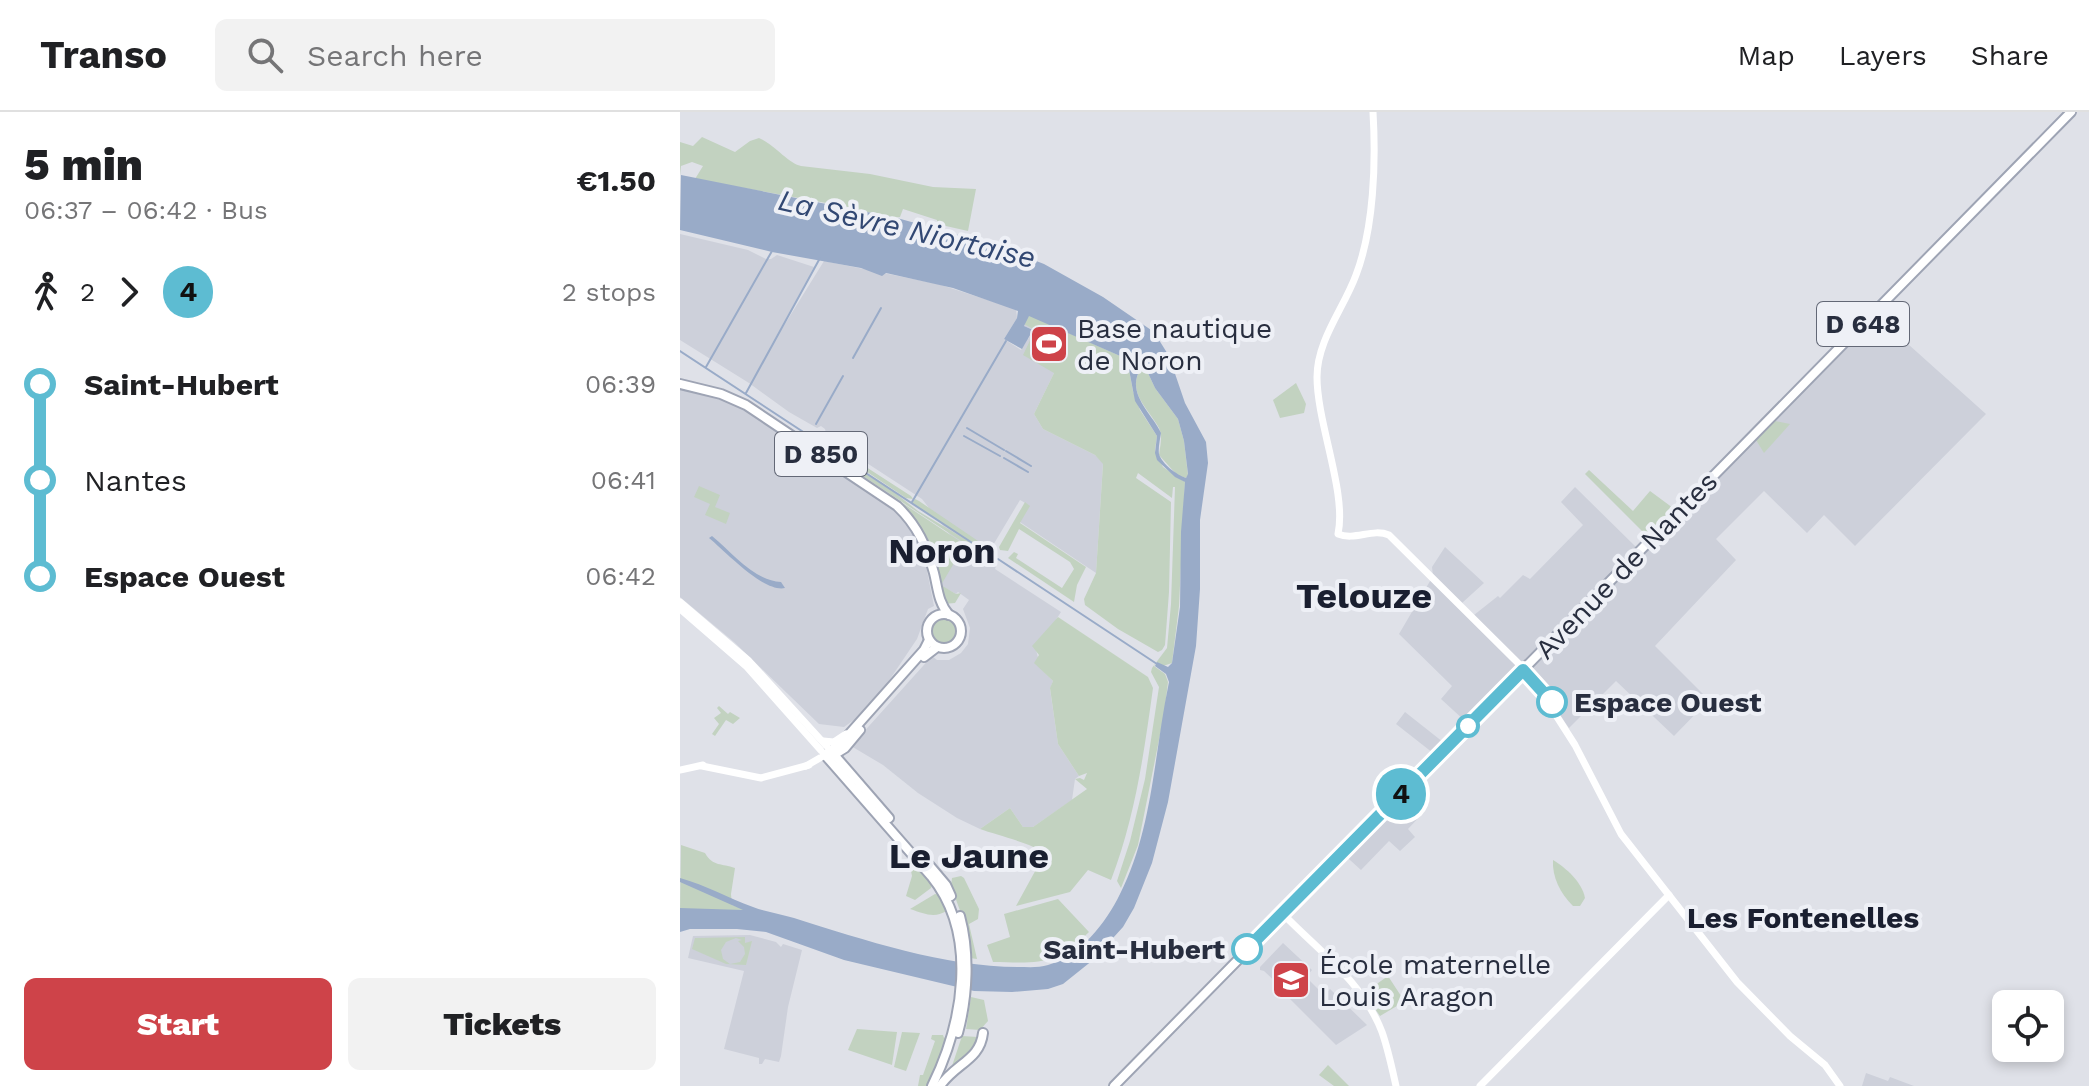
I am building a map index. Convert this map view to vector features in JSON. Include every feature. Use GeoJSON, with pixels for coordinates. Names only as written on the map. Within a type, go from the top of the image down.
{"type":"FeatureCollection","features":[{"type":"Feature","properties":{"kind":"main road","name":"Avenue de Nantes"},"geometry":{"type":"LineString","coordinates":[[1114,1086],[1526,673],[2071,112]]}},
{"type":"Feature","properties":{"kind":"main road","name":"D 850"},"geometry":{"type":"LineString","coordinates":[[681,385],[721,394],[746,405],[891,501],[918,532],[930,562],[940,603],[949,615]]}},
{"type":"Feature","properties":{"kind":"main road","name":"D 850"},"geometry":{"type":"LineString","coordinates":[[930,562],[936,608],[933,618]]}},
{"type":"Feature","properties":{"kind":"main road"},"geometry":{"type":"LineString","coordinates":[[830,755],[924,650],[929,640],[927,629],[933,618],[940,614],[949,615],[958,622],[959,638],[951,647],[937,647],[929,640]]}},
{"type":"Feature","properties":{"kind":"main road"},"geometry":{"type":"LineString","coordinates":[[848,771],[843,754],[845,748],[917,665],[937,647]]}},
{"type":"Feature","properties":{"kind":"main road"},"geometry":{"type":"LineString","coordinates":[[830,755],[845,748]]}},
{"type":"Feature","properties":{"kind":"main road"},"geometry":{"type":"LineString","coordinates":[[830,755],[848,771],[946,885],[960,917],[963,954],[954,1038],[937,1086]]}},
{"type":"Feature","properties":{"kind":"main road"},"geometry":{"type":"LineString","coordinates":[[830,755],[940,886],[953,913],[963,954]]}},
{"type":"Feature","properties":{"kind":"main road"},"geometry":{"type":"LineString","coordinates":[[937,1086],[952,1070],[978,1051],[983,1033]]}},
{"type":"Feature","properties":{"kind":"street"},"geometry":{"type":"LineString","coordinates":[[1373,112],[1375,179],[1362,253],[1356,276],[1330,330],[1317,375],[1322,423],[1335,489],[1338,534],[1349,537],[1379,532],[1389,535],[1548,696],[1621,834],[1737,982],[1790,1036],[1825,1065],[1837,1084]]}},
{"type":"Feature","properties":{"kind":"street"},"geometry":{"type":"LineString","coordinates":[[680,602],[738,650],[830,755]]}},
{"type":"Feature","properties":{"kind":"street"},"geometry":{"type":"LineString","coordinates":[[680,609],[746,666],[820,743]]}},
{"type":"Feature","properties":{"kind":"street"},"geometry":{"type":"LineString","coordinates":[[820,743],[834,742],[852,730]]}},
{"type":"Feature","properties":{"kind":"street"},"geometry":{"type":"LineString","coordinates":[[816,760],[820,743]]}},
{"type":"Feature","properties":{"kind":"street"},"geometry":{"type":"LineString","coordinates":[[806,766],[830,755]]}},
{"type":"Feature","properties":{"kind":"street"},"geometry":{"type":"LineString","coordinates":[[680,770],[702,766],[761,778],[806,766],[830,755]]}},
{"type":"Feature","properties":{"kind":"street"},"geometry":{"type":"LineString","coordinates":[[1480,1086],[1669,895]]}},
{"type":"Feature","properties":{"kind":"street"},"geometry":{"type":"LineString","coordinates":[[1283,914],[1348,977],[1368,1005],[1382,1032],[1396,1086]]}},
{"type":"Feature","properties":{"kind":"shaded area"},"geometry":{"type":"Polygon","coordinates":[[[680,234],[748,250],[766,259],[777,255],[814,267],[767,353],[824,261],[938,284],[1016,309],[1017,318],[1004,339],[1021,350],[1027,340],[1018,334],[1028,339],[1033,330],[1024,326],[1029,315],[1054,373],[1034,414],[1043,429],[1095,455],[1103,463],[1096,573],[1020,522],[1027,504],[1020,500],[986,557],[997,564],[995,569],[1061,612],[1036,650],[1041,669],[1053,681],[1050,689],[1058,744],[1079,776],[1075,779],[1072,800],[1033,827],[1023,827],[1010,808],[980,829],[918,793],[883,765],[851,746],[932,656],[937,660],[949,660],[968,644],[970,628],[963,609],[969,600],[940,585],[957,544],[922,499],[827,437],[821,426],[817,428],[789,412],[680,340],[680,234]]]}},
{"type":"Feature","properties":{"kind":"shaded area"},"geometry":{"type":"Polygon","coordinates":[[[1879,318],[1986,414],[1855,546],[1824,515],[1807,533],[1764,491],[1716,539],[1736,560],[1655,646],[1709,700],[1674,736],[1616,681],[1569,728],[1529,670],[1408,794],[1424,812],[1408,829],[1415,837],[1400,851],[1389,841],[1361,870],[1340,851],[1433,753],[1396,724],[1405,712],[1443,742],[1465,721],[1441,699],[1452,686],[1399,634],[1433,576],[1432,567],[1445,547],[1484,583],[1462,603],[1474,615],[1498,596],[1500,598],[1523,575],[1530,579],[1583,525],[1561,502],[1575,487],[1636,547],[1673,508],[1681,516],[1704,502],[1709,488],[1879,318]]]}},
{"type":"Feature","properties":{"kind":"shaded area"},"geometry":{"type":"Polygon","coordinates":[[[680,390],[713,394],[735,404],[892,506],[905,519],[923,551],[934,606],[928,609],[917,639],[886,685],[858,717],[844,727],[819,724],[734,642],[680,597],[680,390]]]}},
{"type":"Feature","properties":{"kind":"shaded area"},"geometry":{"type":"Polygon","coordinates":[[[750,935],[776,942],[781,947],[783,944],[802,950],[779,1062],[765,1059],[759,1064],[759,1058],[724,1049],[744,971],[688,958],[693,936],[750,935]]]}},
{"type":"Feature","properties":{"kind":"shaded area"},"geometry":{"type":"Polygon","coordinates":[[[1283,943],[1312,970],[1306,977],[1324,995],[1330,989],[1367,1025],[1336,1045],[1284,990],[1260,970],[1283,943]]]}},
{"type":"Feature","properties":{"kind":"shaded area"},"geometry":{"type":"Polygon","coordinates":[[[1866,1073],[1888,1081],[1890,1077],[1914,1086],[1862,1086],[1866,1073]]]}},
{"type":"Feature","properties":{"kind":"green space"},"geometry":{"type":"Polygon","coordinates":[[[702,137],[735,152],[759,138],[801,166],[870,174],[933,187],[976,189],[968,231],[937,224],[937,220],[903,209],[900,217],[891,218],[695,179],[703,166],[692,162],[681,166],[680,175],[680,142],[693,146],[702,137]]]}},
{"type":"Feature","properties":{"kind":"green space"},"geometry":{"type":"Polygon","coordinates":[[[1029,315],[1127,359],[1133,391],[1140,410],[1157,436],[1155,450],[1163,467],[1185,482],[1179,606],[1172,663],[1163,666],[1157,662],[1154,666],[1165,674],[1168,682],[1164,715],[1138,845],[1121,888],[1117,881],[1145,779],[1159,687],[1151,672],[1152,668],[1167,648],[1175,487],[1172,498],[1138,473],[1136,478],[1171,502],[1165,645],[1158,652],[1085,605],[1084,599],[1096,573],[1103,464],[1095,455],[1043,429],[1034,414],[1054,373],[1023,355],[1035,330],[1024,324],[1029,315]]]}},
{"type":"Feature","properties":{"kind":"green space"},"geometry":{"type":"Polygon","coordinates":[[[1141,368],[1148,373],[1178,419],[1184,441],[1186,478],[1177,475],[1159,455],[1160,431],[1137,392],[1137,377],[1141,368]]]}},
{"type":"Feature","properties":{"kind":"green space"},"geometry":{"type":"Polygon","coordinates":[[[1296,383],[1306,404],[1304,413],[1280,418],[1273,400],[1296,383]]]}},
{"type":"Feature","properties":{"kind":"green space"},"geometry":{"type":"Polygon","coordinates":[[[1775,421],[1790,424],[1764,453],[1756,440],[1775,421]]]}},
{"type":"Feature","properties":{"kind":"green space"},"geometry":{"type":"Polygon","coordinates":[[[818,436],[913,499],[906,498],[816,438],[818,436]]]}},
{"type":"Feature","properties":{"kind":"green space"},"geometry":{"type":"Polygon","coordinates":[[[813,443],[983,550],[912,503],[915,499],[919,501],[987,547],[983,555],[813,443]]]}},
{"type":"Feature","properties":{"kind":"green space"},"geometry":{"type":"Polygon","coordinates":[[[1589,470],[1633,511],[1650,491],[1673,508],[1647,536],[1585,474],[1589,470]]]}},
{"type":"Feature","properties":{"kind":"green space"},"geometry":{"type":"Polygon","coordinates":[[[699,486],[720,495],[715,507],[730,513],[726,524],[705,515],[710,504],[694,497],[699,486]]]}},
{"type":"Feature","properties":{"kind":"green space"},"geometry":{"type":"Polygon","coordinates":[[[889,494],[982,556],[978,562],[977,557],[963,548],[941,585],[956,594],[961,593],[955,603],[943,604],[926,543],[912,519],[889,494]]]}},
{"type":"Feature","properties":{"kind":"green space"},"geometry":{"type":"Polygon","coordinates":[[[1025,502],[1030,506],[1020,523],[1086,567],[1077,585],[1074,602],[1008,558],[1014,552],[1018,554],[1016,558],[1062,588],[1074,569],[1070,562],[1019,529],[1008,551],[1000,550],[1025,502]]]}},
{"type":"Feature","properties":{"kind":"green space"},"geometry":{"type":"Polygon","coordinates":[[[1058,617],[1148,677],[1153,688],[1150,712],[1132,809],[1111,880],[1088,870],[1070,892],[1016,906],[1045,853],[980,829],[1010,808],[1023,827],[1033,827],[1087,789],[1075,779],[1084,780],[1087,773],[1079,776],[1058,744],[1050,688],[1053,681],[1034,663],[1039,655],[1032,646],[1058,617]]]}},
{"type":"Feature","properties":{"kind":"green space"},"geometry":{"type":"Polygon","coordinates":[[[944,619],[953,622],[956,631],[953,640],[944,643],[935,640],[932,631],[935,622],[944,619]]]}},
{"type":"Feature","properties":{"kind":"green space"},"geometry":{"type":"Polygon","coordinates":[[[719,706],[728,714],[730,712],[740,718],[733,724],[726,720],[715,736],[712,734],[719,724],[714,718],[721,713],[717,708],[719,706]]]}},
{"type":"Feature","properties":{"kind":"green space"},"geometry":{"type":"Polygon","coordinates":[[[681,845],[705,853],[715,863],[735,868],[732,905],[746,910],[744,914],[680,912],[681,845]]]}},
{"type":"Feature","properties":{"kind":"green space"},"geometry":{"type":"Polygon","coordinates":[[[907,851],[932,882],[931,888],[915,900],[906,896],[912,876],[907,851]]]}},
{"type":"Feature","properties":{"kind":"green space"},"geometry":{"type":"Polygon","coordinates":[[[1553,860],[1581,886],[1585,898],[1580,906],[1573,906],[1561,890],[1555,879],[1553,860]]]}},
{"type":"Feature","properties":{"kind":"green space"},"geometry":{"type":"Polygon","coordinates":[[[961,876],[979,909],[978,919],[969,924],[977,959],[970,958],[966,927],[951,886],[952,878],[961,876]]]}},
{"type":"Feature","properties":{"kind":"green space"},"geometry":{"type":"Polygon","coordinates":[[[935,894],[939,895],[948,910],[934,915],[910,909],[935,894]]]}},
{"type":"Feature","properties":{"kind":"green space"},"geometry":{"type":"Polygon","coordinates":[[[1058,899],[1089,932],[1056,957],[1023,963],[993,962],[987,945],[1010,937],[1004,914],[1058,899]]]}},
{"type":"Feature","properties":{"kind":"green space"},"geometry":{"type":"Polygon","coordinates":[[[745,937],[745,943],[752,941],[746,965],[726,964],[692,949],[695,938],[745,937]],[[736,938],[726,942],[721,950],[723,959],[730,964],[740,962],[745,954],[744,947],[738,941],[742,940],[736,938]]]}},
{"type":"Feature","properties":{"kind":"green space"},"geometry":{"type":"Polygon","coordinates":[[[1388,976],[1403,999],[1407,1000],[1380,1016],[1364,993],[1388,976]]]}},
{"type":"Feature","properties":{"kind":"green space"},"geometry":{"type":"Polygon","coordinates":[[[971,997],[984,1000],[988,1021],[980,1030],[966,1029],[971,997]]]}},
{"type":"Feature","properties":{"kind":"green space"},"geometry":{"type":"Polygon","coordinates":[[[857,1029],[897,1032],[892,1065],[848,1050],[857,1029]]]}},
{"type":"Feature","properties":{"kind":"green space"},"geometry":{"type":"Polygon","coordinates":[[[902,1032],[920,1033],[906,1071],[894,1067],[902,1032]]]}},
{"type":"Feature","properties":{"kind":"green space"},"geometry":{"type":"Polygon","coordinates":[[[932,1035],[943,1035],[944,1038],[948,1035],[929,1086],[918,1086],[935,1041],[931,1039],[932,1035]]]}},
{"type":"Feature","properties":{"kind":"green space"},"geometry":{"type":"Polygon","coordinates":[[[962,1036],[978,1037],[981,1043],[951,1069],[962,1036]]]}},
{"type":"Feature","properties":{"kind":"green space"},"geometry":{"type":"Polygon","coordinates":[[[1328,1065],[1349,1086],[1334,1086],[1319,1075],[1328,1065]]]}},
{"type":"Feature","properties":{"kind":"water","name":"La Sèvre Niortaise"},"geometry":{"type":"Polygon","coordinates":[[[681,175],[897,218],[995,245],[1044,264],[1103,297],[1154,332],[1169,356],[1185,403],[1206,442],[1208,463],[1200,520],[1196,646],[1168,802],[1152,863],[1123,927],[1093,960],[1063,984],[1048,989],[1012,992],[974,991],[844,960],[766,932],[690,929],[680,932],[680,908],[743,910],[680,882],[680,878],[758,909],[905,951],[962,962],[990,966],[1045,966],[1060,961],[1091,937],[1120,894],[1139,843],[1169,682],[1166,674],[1155,666],[1157,662],[1168,667],[1172,663],[1180,607],[1185,482],[1157,460],[1157,436],[1135,401],[1127,359],[1029,316],[1024,326],[1033,330],[1022,349],[1004,339],[1018,311],[953,288],[886,273],[882,276],[861,268],[772,252],[680,230],[681,175]],[[1141,368],[1136,386],[1141,402],[1161,433],[1159,454],[1170,469],[1186,478],[1184,441],[1178,419],[1148,373],[1141,368]]]}},
{"type":"Feature","properties":{"kind":"water"},"geometry":{"type":"Polygon","coordinates":[[[712,536],[744,565],[762,576],[781,582],[785,588],[776,588],[756,578],[709,538],[712,536]]]}},
{"type":"Feature","properties":{"kind":"waterway"},"geometry":{"type":"LineString","coordinates":[[706,367],[772,251]]}},
{"type":"Feature","properties":{"kind":"waterway"},"geometry":{"type":"LineString","coordinates":[[746,393],[820,258]]}},
{"type":"Feature","properties":{"kind":"waterway"},"geometry":{"type":"LineString","coordinates":[[853,358],[881,308]]}},
{"type":"Feature","properties":{"kind":"waterway"},"geometry":{"type":"LineString","coordinates":[[912,502],[1006,341]]}},
{"type":"Feature","properties":{"kind":"waterway"},"geometry":{"type":"LineString","coordinates":[[680,351],[983,550]]}},
{"type":"Feature","properties":{"kind":"waterway"},"geometry":{"type":"LineString","coordinates":[[816,424],[843,376]]}},
{"type":"Feature","properties":{"kind":"waterway"},"geometry":{"type":"LineString","coordinates":[[967,428],[1004,450]]}},
{"type":"Feature","properties":{"kind":"waterway"},"geometry":{"type":"LineString","coordinates":[[964,436],[1000,456]]}},
{"type":"Feature","properties":{"kind":"waterway"},"geometry":{"type":"LineString","coordinates":[[1006,451],[1031,466]]}},
{"type":"Feature","properties":{"kind":"waterway"},"geometry":{"type":"LineString","coordinates":[[1004,458],[1028,472]]}},
{"type":"Feature","properties":{"kind":"waterway"},"geometry":{"type":"LineString","coordinates":[[998,559],[1157,664]]}},
{"type":"Feature","properties":{"kind":"bus line","name":"4"},"geometry":{"type":"LineString","coordinates":[[1247,949],[1523,670],[1552,702]]}},
{"type":"Feature","properties":{"kind":"place","name":"Base nautique de Noron"},"geometry":{"type":"Point","coordinates":[1049,344]}},
{"type":"Feature","properties":{"kind":"place","name":"Espace Ouest"},"geometry":{"type":"Point","coordinates":[1552,702]}},
{"type":"Feature","properties":{"kind":"place","name":"Saint-Hubert"},"geometry":{"type":"Point","coordinates":[1247,949]}},
{"type":"Feature","properties":{"kind":"place","name":"École maternelle Louis Aragon"},"geometry":{"type":"Point","coordinates":[1291,980]}},
{"type":"Feature","properties":{"kind":"district","name":"Noron"},"geometry":{"type":"Point","coordinates":[942,550]}},
{"type":"Feature","properties":{"kind":"district","name":"Telouze"},"geometry":{"type":"Point","coordinates":[1364,595]}},
{"type":"Feature","properties":{"kind":"district","name":"Le Jaune"},"geometry":{"type":"Point","coordinates":[969,855]}},
{"type":"Feature","properties":{"kind":"district","name":"Les Fontenelles"},"geometry":{"type":"Point","coordinates":[1803,918]}}]}
